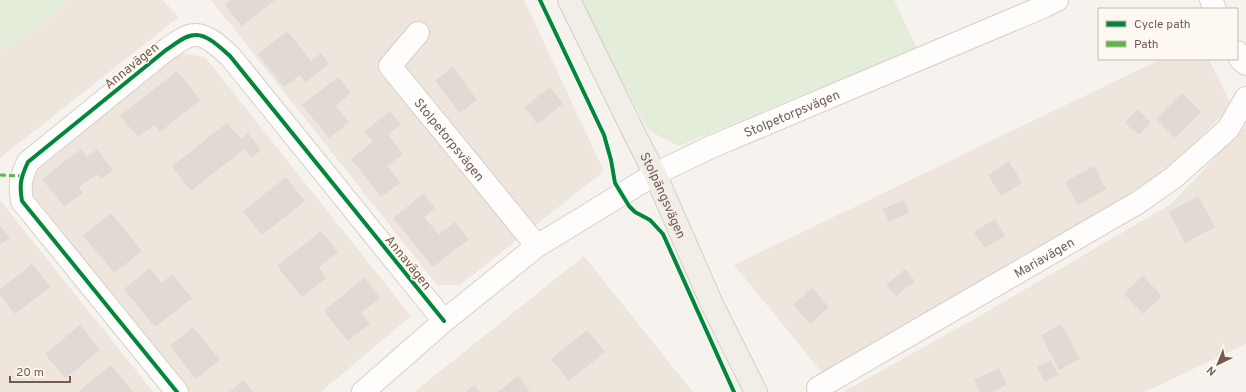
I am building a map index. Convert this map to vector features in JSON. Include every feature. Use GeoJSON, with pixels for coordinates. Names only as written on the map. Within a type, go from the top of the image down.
{"type":"FeatureCollection","features":[{"type":"Feature","properties":{"kind":"main road","name":"Stolpängsvägen"},"geometry":{"type":"LineString","coordinates":[[569,0],[635,136],[656,174],[712,304],[756,392]]}},
{"type":"Feature","properties":{"kind":"street","name":"Stolpetorpsvägen"},"geometry":{"type":"LineString","coordinates":[[363,392],[444,321],[537,246],[656,174],[712,147],[1038,10],[1057,0]]}},
{"type":"Feature","properties":{"kind":"street","name":"Stolpetorpsvägen"},"geometry":{"type":"LineString","coordinates":[[418,33],[390,66],[537,246]]}},
{"type":"Feature","properties":{"kind":"street","name":"Annavägen"},"geometry":{"type":"LineString","coordinates":[[177,392],[22,201],[20,188],[21,176],[28,162],[166,50],[183,39],[195,35],[209,39],[230,56],[444,321]]}},
{"type":"Feature","properties":{"kind":"street"},"geometry":{"type":"LineString","coordinates":[[1238,54],[1241,60],[1246,64]]}},
{"type":"Feature","properties":{"kind":"street","name":"Mariavägen"},"geometry":{"type":"LineString","coordinates":[[818,388],[1139,202],[1173,178],[1228,129],[1246,98]]}},
{"type":"Feature","properties":{"kind":"shaded area"},"geometry":{"type":"Polygon","coordinates":[[[66,0],[163,0],[179,17],[0,158],[0,51],[52,18],[66,0]]]}},
{"type":"Feature","properties":{"kind":"shaded area"},"geometry":{"type":"Polygon","coordinates":[[[211,0],[524,0],[604,171],[460,285],[437,285],[211,0]]]}},
{"type":"Feature","properties":{"kind":"shaded area"},"geometry":{"type":"Polygon","coordinates":[[[181,53],[205,57],[411,316],[321,392],[184,392],[28,196],[33,167],[181,53]]]}},
{"type":"Feature","properties":{"kind":"shaded area"},"geometry":{"type":"Polygon","coordinates":[[[1159,60],[1209,60],[1232,106],[1151,185],[824,375],[734,265],[1159,60]]]}},
{"type":"Feature","properties":{"kind":"shaded area"},"geometry":{"type":"Polygon","coordinates":[[[1246,125],[1246,344],[1145,392],[843,392],[976,318],[1171,204],[1246,125]]]}},
{"type":"Feature","properties":{"kind":"shaded area"},"geometry":{"type":"Polygon","coordinates":[[[0,200],[153,392],[0,392],[0,200]]]}},
{"type":"Feature","properties":{"kind":"shaded area"},"geometry":{"type":"Polygon","coordinates":[[[584,256],[693,392],[414,392],[584,256]]]}},
{"type":"Feature","properties":{"kind":"green space"},"geometry":{"type":"Polygon","coordinates":[[[0,0],[66,0],[52,18],[0,51],[0,0]]]}},
{"type":"Feature","properties":{"kind":"green space"},"geometry":{"type":"Polygon","coordinates":[[[581,0],[894,0],[917,48],[679,146],[648,130],[609,57],[581,0]]]}},
{"type":"Feature","properties":{"kind":"building"},"geometry":{"type":"Polygon","coordinates":[[[231,0],[275,0],[242,26],[225,5],[231,0]]]}},
{"type":"Feature","properties":{"kind":"building"},"geometry":{"type":"Polygon","coordinates":[[[287,31],[311,61],[321,53],[329,64],[306,82],[300,75],[284,87],[258,54],[287,31]]]}},
{"type":"Feature","properties":{"kind":"building"},"geometry":{"type":"Polygon","coordinates":[[[453,67],[477,100],[460,113],[435,81],[453,67]]]}},
{"type":"Feature","properties":{"kind":"building"},"geometry":{"type":"Polygon","coordinates":[[[177,71],[200,100],[160,132],[154,125],[138,137],[120,116],[177,71]]]}},
{"type":"Feature","properties":{"kind":"building"},"geometry":{"type":"Polygon","coordinates":[[[338,77],[351,93],[335,106],[349,122],[329,138],[302,105],[338,77]]]}},
{"type":"Feature","properties":{"kind":"building"},"geometry":{"type":"Polygon","coordinates":[[[550,87],[563,104],[537,124],[525,107],[550,87]]]}},
{"type":"Feature","properties":{"kind":"building"},"geometry":{"type":"Polygon","coordinates":[[[1182,93],[1201,112],[1175,138],[1156,119],[1182,93]]]}},
{"type":"Feature","properties":{"kind":"building"},"geometry":{"type":"Polygon","coordinates":[[[1137,109],[1151,122],[1139,135],[1125,123],[1137,109]]]}},
{"type":"Feature","properties":{"kind":"building"},"geometry":{"type":"Polygon","coordinates":[[[390,111],[401,124],[388,135],[403,154],[387,166],[400,183],[381,197],[351,159],[373,142],[364,132],[390,111]]]}},
{"type":"Feature","properties":{"kind":"building"},"geometry":{"type":"Polygon","coordinates":[[[227,123],[241,139],[248,133],[261,150],[251,158],[244,149],[191,191],[172,166],[227,123]]]}},
{"type":"Feature","properties":{"kind":"building"},"geometry":{"type":"Polygon","coordinates":[[[81,149],[87,157],[97,149],[113,170],[101,179],[97,174],[79,187],[83,193],[64,207],[42,179],[81,149]]]}},
{"type":"Feature","properties":{"kind":"building"},"geometry":{"type":"Polygon","coordinates":[[[1009,161],[1022,183],[1001,196],[988,175],[1009,161]]]}},
{"type":"Feature","properties":{"kind":"building"},"geometry":{"type":"Polygon","coordinates":[[[1094,166],[1106,189],[1078,205],[1065,182],[1094,166]]]}},
{"type":"Feature","properties":{"kind":"building"},"geometry":{"type":"Polygon","coordinates":[[[286,177],[305,201],[262,235],[243,211],[286,177]]]}},
{"type":"Feature","properties":{"kind":"building"},"geometry":{"type":"Polygon","coordinates":[[[423,194],[435,208],[424,217],[439,235],[455,222],[469,239],[433,267],[393,218],[423,194]]]}},
{"type":"Feature","properties":{"kind":"building"},"geometry":{"type":"Polygon","coordinates":[[[1198,196],[1215,227],[1185,243],[1169,212],[1198,196]]]}},
{"type":"Feature","properties":{"kind":"building"},"geometry":{"type":"Polygon","coordinates":[[[904,200],[909,213],[889,222],[883,209],[904,200]]]}},
{"type":"Feature","properties":{"kind":"building"},"geometry":{"type":"Polygon","coordinates":[[[111,213],[142,251],[114,273],[83,235],[111,213]]]}},
{"type":"Feature","properties":{"kind":"building"},"geometry":{"type":"Polygon","coordinates":[[[995,219],[1005,236],[984,248],[974,232],[995,219]]]}},
{"type":"Feature","properties":{"kind":"building"},"geometry":{"type":"Polygon","coordinates":[[[0,226],[10,238],[0,245],[0,226]]]}},
{"type":"Feature","properties":{"kind":"building"},"geometry":{"type":"Polygon","coordinates":[[[321,231],[338,252],[319,267],[326,278],[302,297],[277,266],[321,231]]]}},
{"type":"Feature","properties":{"kind":"building"},"geometry":{"type":"Polygon","coordinates":[[[32,264],[50,287],[15,314],[0,295],[0,289],[32,264]]]}},
{"type":"Feature","properties":{"kind":"building"},"geometry":{"type":"Polygon","coordinates":[[[150,268],[162,283],[172,274],[192,298],[155,327],[124,289],[150,268]]]}},
{"type":"Feature","properties":{"kind":"building"},"geometry":{"type":"Polygon","coordinates":[[[905,269],[915,281],[896,296],[886,285],[905,269]]]}},
{"type":"Feature","properties":{"kind":"building"},"geometry":{"type":"Polygon","coordinates":[[[1143,276],[1162,296],[1143,314],[1124,294],[1143,276]]]}},
{"type":"Feature","properties":{"kind":"building"},"geometry":{"type":"Polygon","coordinates":[[[364,278],[380,298],[361,313],[370,324],[348,341],[324,311],[364,278]]]}},
{"type":"Feature","properties":{"kind":"building"},"geometry":{"type":"Polygon","coordinates":[[[812,288],[829,307],[810,324],[793,305],[812,288]]]}},
{"type":"Feature","properties":{"kind":"building"},"geometry":{"type":"Polygon","coordinates":[[[1061,324],[1080,359],[1059,370],[1041,335],[1061,324]]]}},
{"type":"Feature","properties":{"kind":"building"},"geometry":{"type":"Polygon","coordinates":[[[80,325],[100,350],[65,378],[45,354],[80,325]]]}},
{"type":"Feature","properties":{"kind":"building"},"geometry":{"type":"Polygon","coordinates":[[[193,327],[220,360],[196,379],[170,346],[193,327]]]}},
{"type":"Feature","properties":{"kind":"building"},"geometry":{"type":"Polygon","coordinates":[[[587,330],[605,352],[569,381],[551,359],[587,330]]]}},
{"type":"Feature","properties":{"kind":"building"},"geometry":{"type":"Polygon","coordinates":[[[1051,360],[1058,375],[1045,382],[1037,367],[1051,360]]]}},
{"type":"Feature","properties":{"kind":"building"},"geometry":{"type":"Polygon","coordinates":[[[111,365],[133,392],[78,392],[111,365]]]}},
{"type":"Feature","properties":{"kind":"building"},"geometry":{"type":"Polygon","coordinates":[[[999,368],[1007,385],[992,392],[980,392],[974,380],[999,368]]]}},
{"type":"Feature","properties":{"kind":"building"},"geometry":{"type":"Polygon","coordinates":[[[518,376],[530,392],[498,392],[518,376]]]}},
{"type":"Feature","properties":{"kind":"building"},"geometry":{"type":"Polygon","coordinates":[[[244,380],[253,392],[229,392],[244,380]]]}},
{"type":"Feature","properties":{"kind":"building"},"geometry":{"type":"Polygon","coordinates":[[[474,385],[480,392],[466,392],[474,385]]]}},
{"type":"Feature","properties":{"kind":"marked path"},"geometry":{"type":"LineString","coordinates":[[0,175],[21,176]]}},
{"type":"Feature","properties":{"kind":"cycle path"},"geometry":{"type":"LineString","coordinates":[[540,0],[604,135],[611,160],[615,183],[629,206],[635,212],[650,220],[663,234],[734,392]]}},
{"type":"Feature","properties":{"kind":"cycle path"},"geometry":{"type":"LineString","coordinates":[[177,392],[22,201],[21,185],[22,176],[28,162],[166,50],[191,35],[200,35],[209,39],[230,56],[444,321]]}}]}
